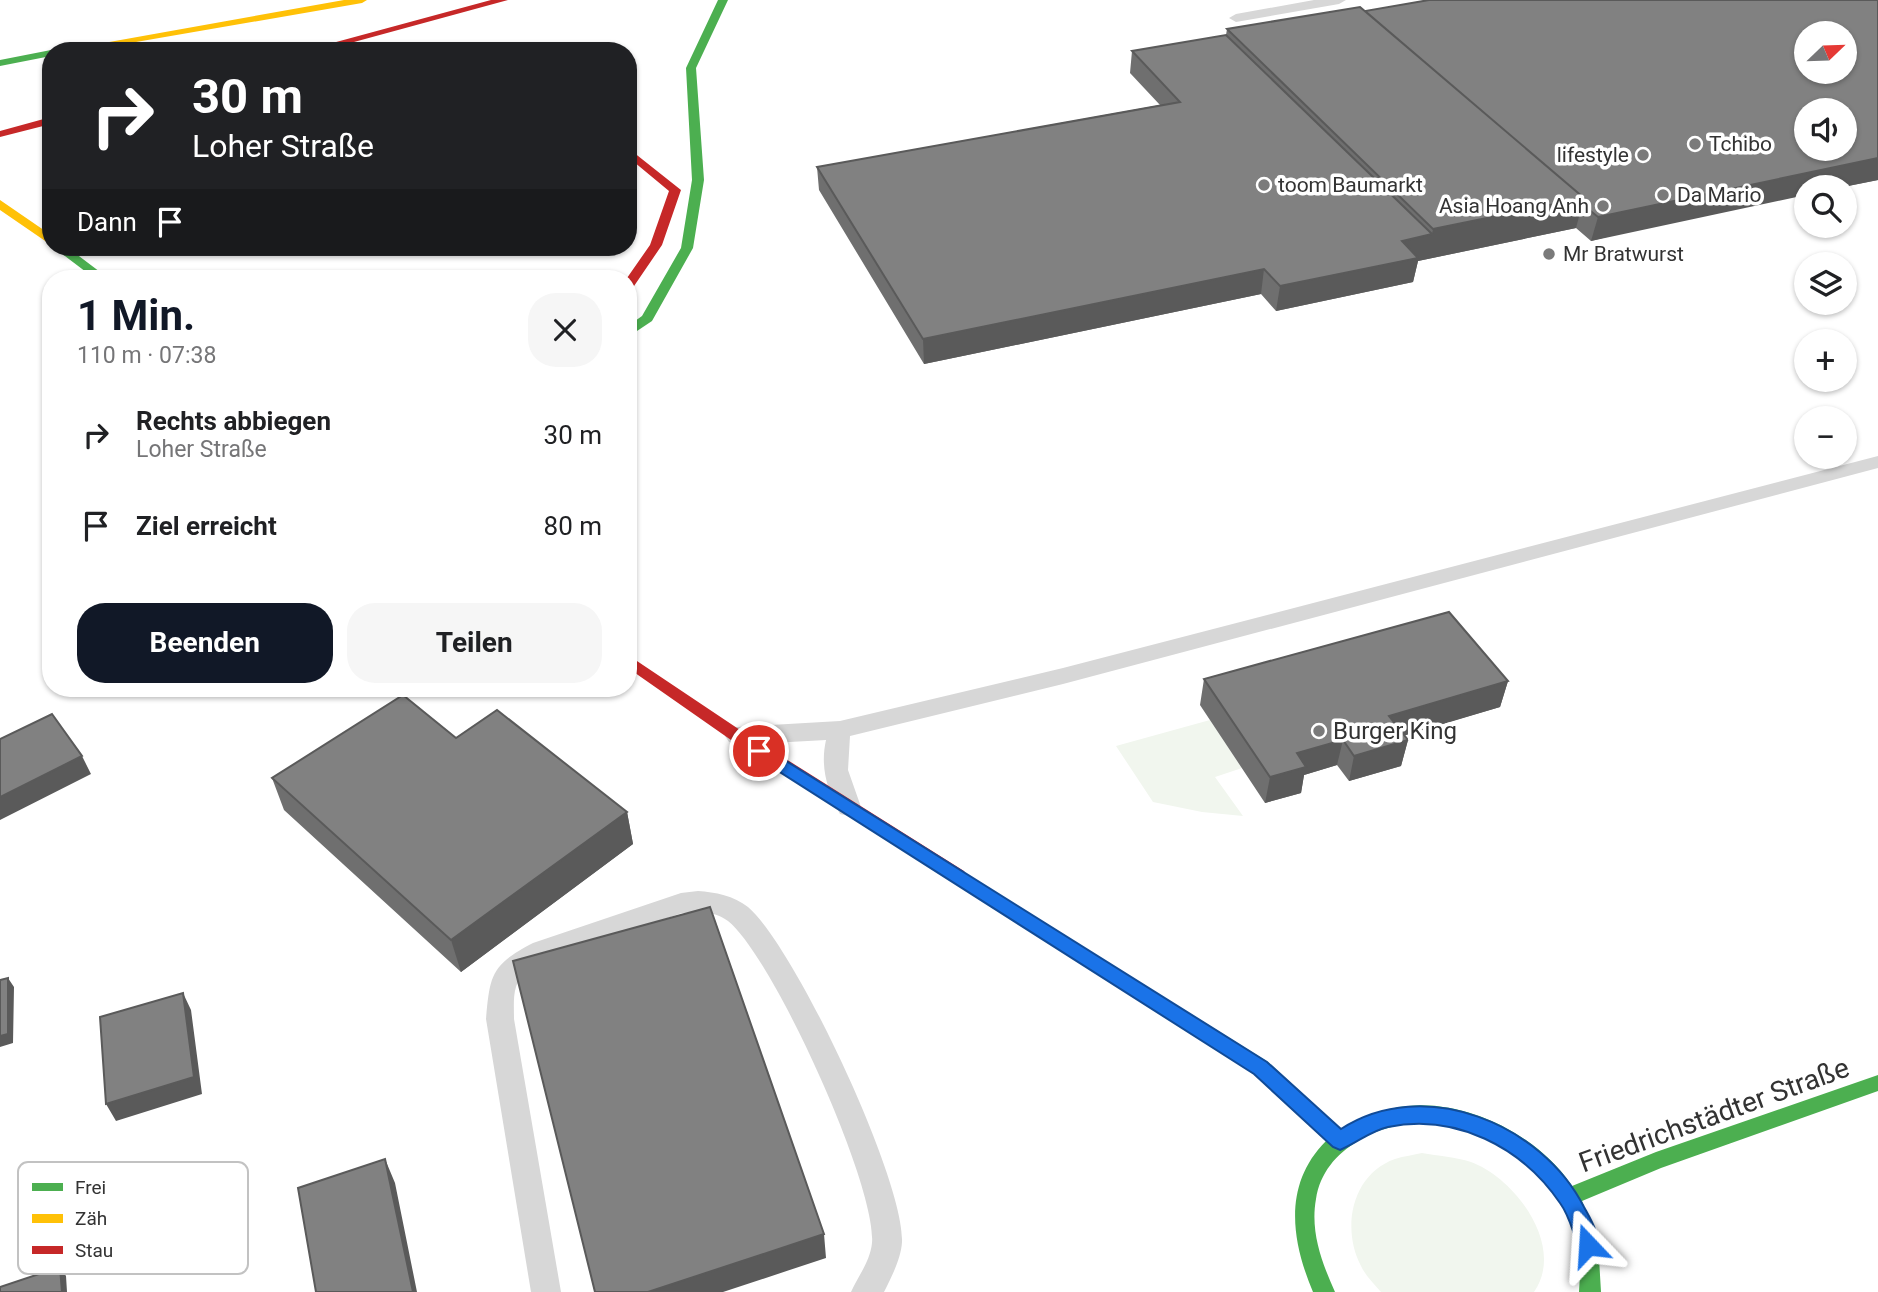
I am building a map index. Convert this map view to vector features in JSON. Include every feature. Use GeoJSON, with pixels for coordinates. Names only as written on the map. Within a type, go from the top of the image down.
{"type":"FeatureCollection","features":[{"type":"Feature","properties":{"kind":"main road"},"geometry":{"type":"LineString","coordinates":[[117,42],[362,0]]}},
{"type":"Feature","properties":{"kind":"main road"},"geometry":{"type":"LineString","coordinates":[[342,42],[503,0]]}},
{"type":"Feature","properties":{"kind":"main road"},"geometry":{"type":"LineString","coordinates":[[637,326],[647,318],[687,248],[698,180],[691,68],[723,0]]}},
{"type":"Feature","properties":{"kind":"main road"},"geometry":{"type":"LineString","coordinates":[[0,63],[42,55]]}},
{"type":"Feature","properties":{"kind":"main road"},"geometry":{"type":"LineString","coordinates":[[0,134],[42,122]]}},
{"type":"Feature","properties":{"kind":"main road"},"geometry":{"type":"LineString","coordinates":[[637,158],[675,190],[656,246],[637,273]]}},
{"type":"Feature","properties":{"kind":"main road"},"geometry":{"type":"LineString","coordinates":[[0,204],[42,234]]}},
{"type":"Feature","properties":{"kind":"main road"},"geometry":{"type":"LineString","coordinates":[[71,256],[91,270]]}},
{"type":"Feature","properties":{"kind":"main road"},"geometry":{"type":"LineString","coordinates":[[637,666],[737,736],[1261,1068],[1340,1141]]}},
{"type":"Feature","properties":{"kind":"main road","name":"Friedrichstädter Straße"},"geometry":{"type":"LineString","coordinates":[[1569,1198],[1656,1161],[1878,1083]]}},
{"type":"Feature","properties":{"kind":"main road"},"geometry":{"type":"LineString","coordinates":[[1324,1292],[1305,1248],[1302,1222],[1311,1176],[1323,1157],[1340,1141],[1362,1127],[1387,1118],[1414,1115],[1443,1117],[1472,1124],[1501,1136],[1550,1173],[1569,1198],[1587,1240],[1592,1261],[1590,1292]]}},
{"type":"Feature","properties":{"kind":"lane"},"geometry":{"type":"LineString","coordinates":[[1236,18],[1339,0]]}},
{"type":"Feature","properties":{"kind":"lane"},"geometry":{"type":"LineString","coordinates":[[737,736],[840,730],[1063,676],[1878,462]]}},
{"type":"Feature","properties":{"kind":"lane"},"geometry":{"type":"LineString","coordinates":[[840,730],[834,750],[834,772],[849,808]]}},
{"type":"Feature","properties":{"kind":"lane"},"geometry":{"type":"LineString","coordinates":[[546,1292],[500,1019],[503,981],[521,962],[542,951],[681,903],[702,900],[719,903],[744,919],[790,989],[813,1030],[863,1148],[885,1212],[887,1242],[875,1281],[866,1292]]}},
{"type":"Feature","properties":{"kind":"shaded area"},"geometry":{"type":"Polygon","coordinates":[[[1210,720],[1242,768],[1215,777],[1243,816],[1202,812],[1153,802],[1116,746],[1210,720]]]}},
{"type":"Feature","properties":{"kind":"shaded area"},"geometry":{"type":"Polygon","coordinates":[[[1422,1153],[1471,1162],[1488,1170],[1519,1198],[1540,1235],[1544,1255],[1542,1274],[1534,1292],[1381,1292],[1365,1273],[1355,1251],[1352,1235],[1354,1204],[1360,1189],[1380,1166],[1395,1159],[1422,1153]]]}},
{"type":"Feature","properties":{"kind":"building"},"geometry":{"type":"Polygon","coordinates":[[[1429,0],[1878,0],[1878,158],[1598,217],[1582,204],[1584,198],[1365,11],[1429,0]]]}},
{"type":"Feature","properties":{"kind":"building"},"geometry":{"type":"Polygon","coordinates":[[[1360,7],[1584,198],[1433,229],[1227,29],[1360,7]]]}},
{"type":"Feature","properties":{"kind":"building"},"geometry":{"type":"Polygon","coordinates":[[[1226,35],[1432,234],[1402,241],[1418,258],[1280,286],[1264,269],[923,339],[817,167],[1180,102],[1132,51],[1226,35]]]}},
{"type":"Feature","properties":{"kind":"building","name":"Burger King"},"geometry":{"type":"Polygon","coordinates":[[[1449,612],[1508,681],[1389,716],[1408,740],[1354,756],[1343,740],[1297,753],[1306,767],[1270,777],[1204,679],[1449,612]]]}},
{"type":"Feature","properties":{"kind":"building"},"geometry":{"type":"Polygon","coordinates":[[[400,697],[405,697],[456,738],[497,710],[627,812],[451,940],[272,778],[400,697]]]}},
{"type":"Feature","properties":{"kind":"building"},"geometry":{"type":"Polygon","coordinates":[[[52,714],[82,756],[0,797],[0,739],[52,714]]]}},
{"type":"Feature","properties":{"kind":"building"},"geometry":{"type":"Polygon","coordinates":[[[710,907],[824,1234],[648,1292],[595,1292],[513,961],[710,907]]]}},
{"type":"Feature","properties":{"kind":"building"},"geometry":{"type":"Polygon","coordinates":[[[8,978],[8,1034],[0,1036],[0,980],[8,978]]]}},
{"type":"Feature","properties":{"kind":"building"},"geometry":{"type":"Polygon","coordinates":[[[183,993],[194,1077],[106,1104],[100,1017],[183,993]]]}},
{"type":"Feature","properties":{"kind":"building"},"geometry":{"type":"Polygon","coordinates":[[[385,1159],[413,1292],[316,1292],[298,1188],[385,1159]]]}},
{"type":"Feature","properties":{"kind":"building"},"geometry":{"type":"Polygon","coordinates":[[[39,1274],[61,1274],[62,1292],[0,1292],[0,1287],[39,1274]]]}},
{"type":"Feature","properties":{"kind":"traffic: fast"},"geometry":{"type":"LineString","coordinates":[[637,326],[647,318],[687,248],[698,180],[691,68],[723,0]]}},
{"type":"Feature","properties":{"kind":"traffic: fast"},"geometry":{"type":"LineString","coordinates":[[0,63],[42,55]]}},
{"type":"Feature","properties":{"kind":"traffic: fast"},"geometry":{"type":"LineString","coordinates":[[71,256],[91,270]]}},
{"type":"Feature","properties":{"kind":"traffic: fast"},"geometry":{"type":"LineString","coordinates":[[958,876],[1261,1068],[1340,1141]]}},
{"type":"Feature","properties":{"kind":"traffic: fast"},"geometry":{"type":"LineString","coordinates":[[1569,1197],[1656,1161],[1878,1083]]}},
{"type":"Feature","properties":{"kind":"traffic: fast"},"geometry":{"type":"LineString","coordinates":[[1324,1292],[1307,1246],[1304,1222],[1305,1200],[1311,1178],[1322,1159],[1339,1142],[1362,1128],[1396,1116],[1418,1114],[1444,1116],[1471,1123],[1520,1148],[1542,1166],[1561,1187],[1576,1210],[1586,1234],[1590,1255],[1590,1292]]}},
{"type":"Feature","properties":{"kind":"traffic: slow"},"geometry":{"type":"LineString","coordinates":[[117,42],[362,0]]}},
{"type":"Feature","properties":{"kind":"traffic: slow"},"geometry":{"type":"LineString","coordinates":[[0,204],[42,234]]}},
{"type":"Feature","properties":{"kind":"traffic: jam"},"geometry":{"type":"LineString","coordinates":[[342,42],[503,0]]}},
{"type":"Feature","properties":{"kind":"traffic: jam"},"geometry":{"type":"LineString","coordinates":[[0,134],[42,122]]}},
{"type":"Feature","properties":{"kind":"traffic: jam"},"geometry":{"type":"LineString","coordinates":[[637,158],[675,190],[656,245],[637,273]]}},
{"type":"Feature","properties":{"kind":"traffic: jam"},"geometry":{"type":"LineString","coordinates":[[637,666],[737,736],[958,876]]}},
{"type":"Feature","properties":{"kind":"place","name":"Tchibo"},"geometry":{"type":"Point","coordinates":[1695,144]}},
{"type":"Feature","properties":{"kind":"place","name":"lifestyle"},"geometry":{"type":"Point","coordinates":[1643,155]}},
{"type":"Feature","properties":{"kind":"place","name":"toom Baumarkt"},"geometry":{"type":"Point","coordinates":[1264,185]}},
{"type":"Feature","properties":{"kind":"place","name":"Da Mario"},"geometry":{"type":"Point","coordinates":[1663,195]}},
{"type":"Feature","properties":{"kind":"place","name":"Asia Hoang Anh"},"geometry":{"type":"Point","coordinates":[1603,206]}},
{"type":"Feature","properties":{"kind":"place","name":"Mr Bratwurst"},"geometry":{"type":"Point","coordinates":[1549,254]}},
{"type":"Feature","properties":{"kind":"place","name":"Burger King"},"geometry":{"type":"Point","coordinates":[1319,731]}},
{"type":"Feature","properties":{"kind":"route"},"geometry":{"type":"LineString","coordinates":[[759,751],[1261,1068],[1340,1141],[1362,1127],[1387,1118],[1414,1115],[1443,1117],[1472,1124],[1501,1136],[1550,1173],[1569,1198],[1584,1229],[1588,1245]]}}]}
